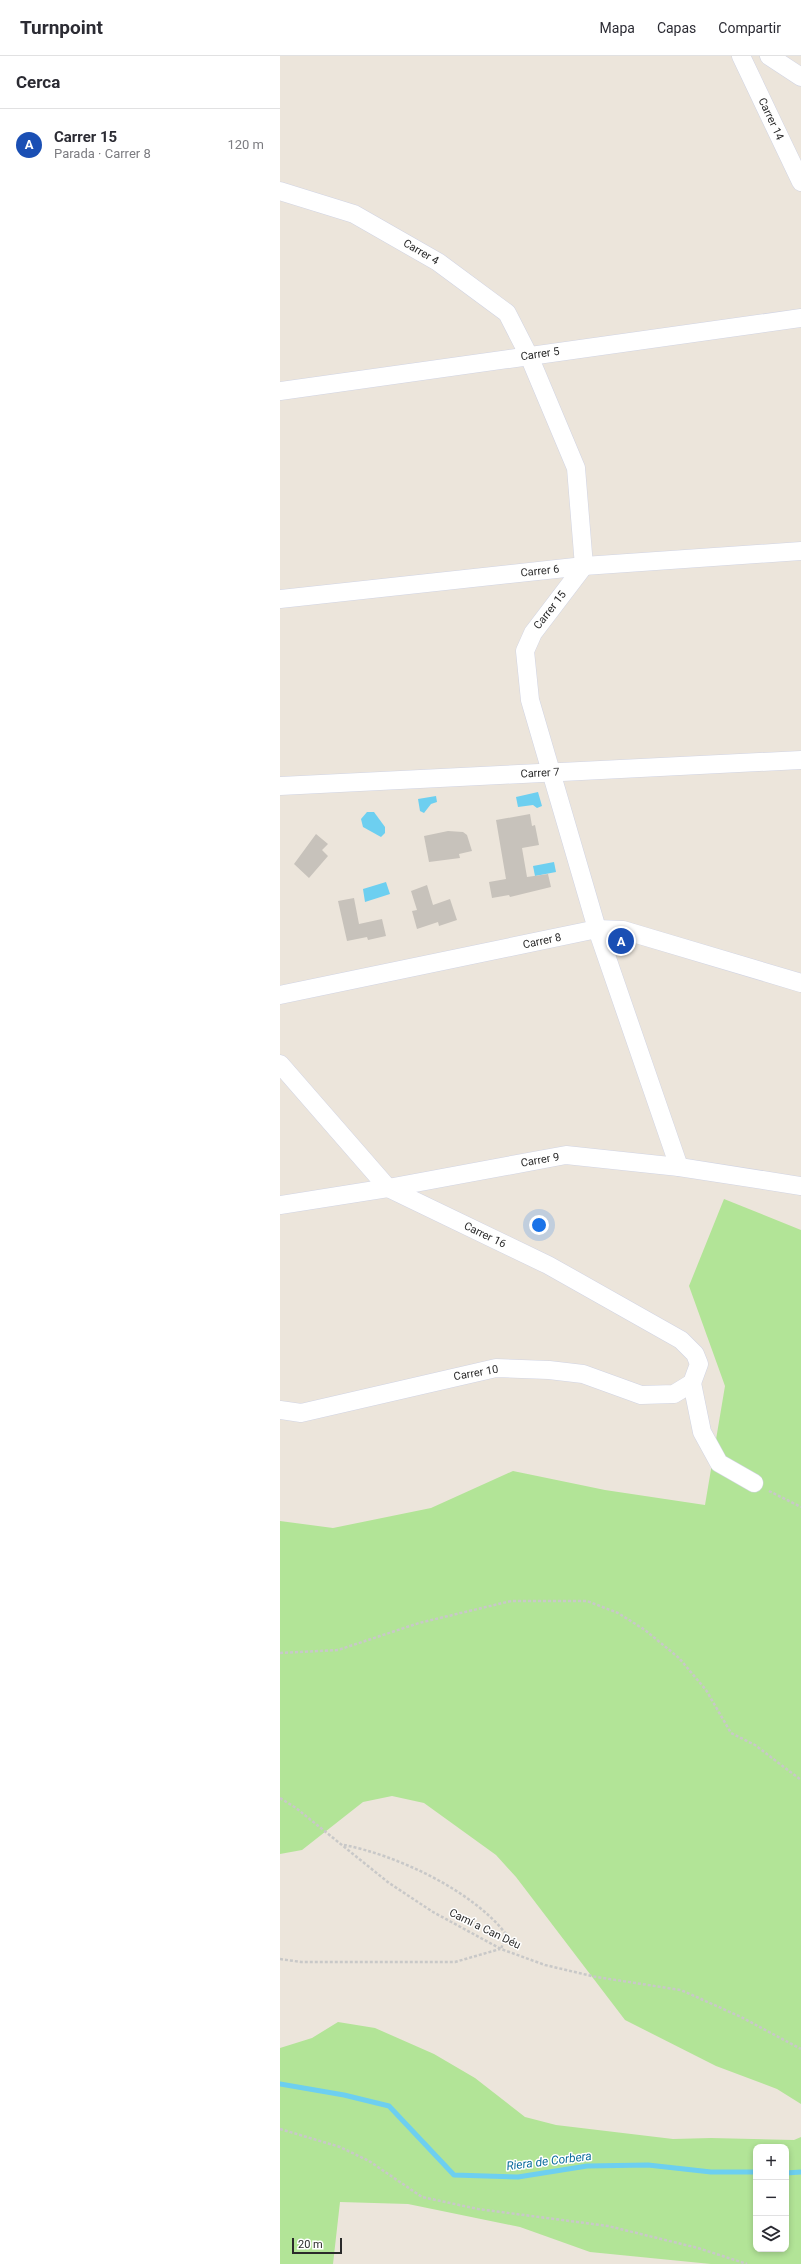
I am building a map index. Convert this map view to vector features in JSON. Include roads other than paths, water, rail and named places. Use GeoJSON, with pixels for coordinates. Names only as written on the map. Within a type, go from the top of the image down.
{"type":"FeatureCollection","features":[{"type":"Feature","properties":{"kind":"street","name":"Carrer 14"},"geometry":{"type":"LineString","coordinates":[[741,56],[801,182]]}},
{"type":"Feature","properties":{"kind":"street"},"geometry":{"type":"LineString","coordinates":[[769,56],[801,77]]}},
{"type":"Feature","properties":{"kind":"street","name":"Carrer 4"},"geometry":{"type":"LineString","coordinates":[[280,191],[354,214],[438,262],[507,313],[529,356]]}},
{"type":"Feature","properties":{"kind":"street","name":"Carrer 5"},"geometry":{"type":"LineString","coordinates":[[280,392],[801,318]]}},
{"type":"Feature","properties":{"kind":"street"},"geometry":{"type":"LineString","coordinates":[[529,356],[576,468],[584,566]]}},
{"type":"Feature","properties":{"kind":"street","name":"Carrer 6"},"geometry":{"type":"LineString","coordinates":[[280,599],[584,566],[801,551]]}},
{"type":"Feature","properties":{"kind":"street","name":"Carrer 15"},"geometry":{"type":"LineString","coordinates":[[584,566],[533,633],[525,651],[530,700],[598,930],[679,1167]]}},
{"type":"Feature","properties":{"kind":"street","name":"Carrer 7"},"geometry":{"type":"LineString","coordinates":[[280,786],[801,760]]}},
{"type":"Feature","properties":{"kind":"street","name":"Carrer 8"},"geometry":{"type":"LineString","coordinates":[[280,995],[598,930],[623,930],[801,983]]}},
{"type":"Feature","properties":{"kind":"street","name":"Carrer 16"},"geometry":{"type":"LineString","coordinates":[[280,1064],[388,1188],[548,1265],[681,1340],[695,1354],[699,1364],[692,1382]]}},
{"type":"Feature","properties":{"kind":"street","name":"Carrer 9"},"geometry":{"type":"LineString","coordinates":[[280,1205],[388,1188],[566,1155],[679,1167],[801,1186]]}},
{"type":"Feature","properties":{"kind":"street","name":"Carrer 10"},"geometry":{"type":"LineString","coordinates":[[280,1410],[301,1413],[496,1368],[549,1370],[583,1374],[641,1395],[674,1394],[692,1382]]}},
{"type":"Feature","properties":{"kind":"street"},"geometry":{"type":"LineString","coordinates":[[692,1382],[702,1432],[719,1463],[754,1483]]}},
{"type":"Feature","properties":{"kind":"water"},"geometry":{"type":"Polygon","coordinates":[[[538,792],[542,806],[537,808],[533,805],[518,807],[516,797],[538,792]]]}},
{"type":"Feature","properties":{"kind":"water"},"geometry":{"type":"Polygon","coordinates":[[[436,796],[437,802],[431,804],[424,813],[420,811],[418,799],[436,796]]]}},
{"type":"Feature","properties":{"kind":"water"},"geometry":{"type":"Polygon","coordinates":[[[367,812],[374,812],[385,827],[385,833],[381,837],[363,827],[361,819],[367,812]]]}},
{"type":"Feature","properties":{"kind":"water"},"geometry":{"type":"Polygon","coordinates":[[[554,862],[556,872],[535,876],[533,866],[554,862]]]}},
{"type":"Feature","properties":{"kind":"water"},"geometry":{"type":"Polygon","coordinates":[[[386,882],[390,894],[365,902],[363,889],[386,882]]]}},
{"type":"Feature","properties":{"kind":"waterway","name":"Riera de Corbera"},"geometry":{"type":"LineString","coordinates":[[280,2084],[344,2095],[389,2106],[454,2175],[518,2177],[587,2166],[648,2165],[711,2172],[753,2172]]}},
{"type":"Feature","properties":{"kind":"waterway","name":"Riera de Corbera"},"geometry":{"type":"LineString","coordinates":[[789,2173],[801,2172]]}},
{"type":"Feature","properties":{"kind":"place","name":"Carrer 15"},"geometry":{"type":"Point","coordinates":[621,941]}}]}
